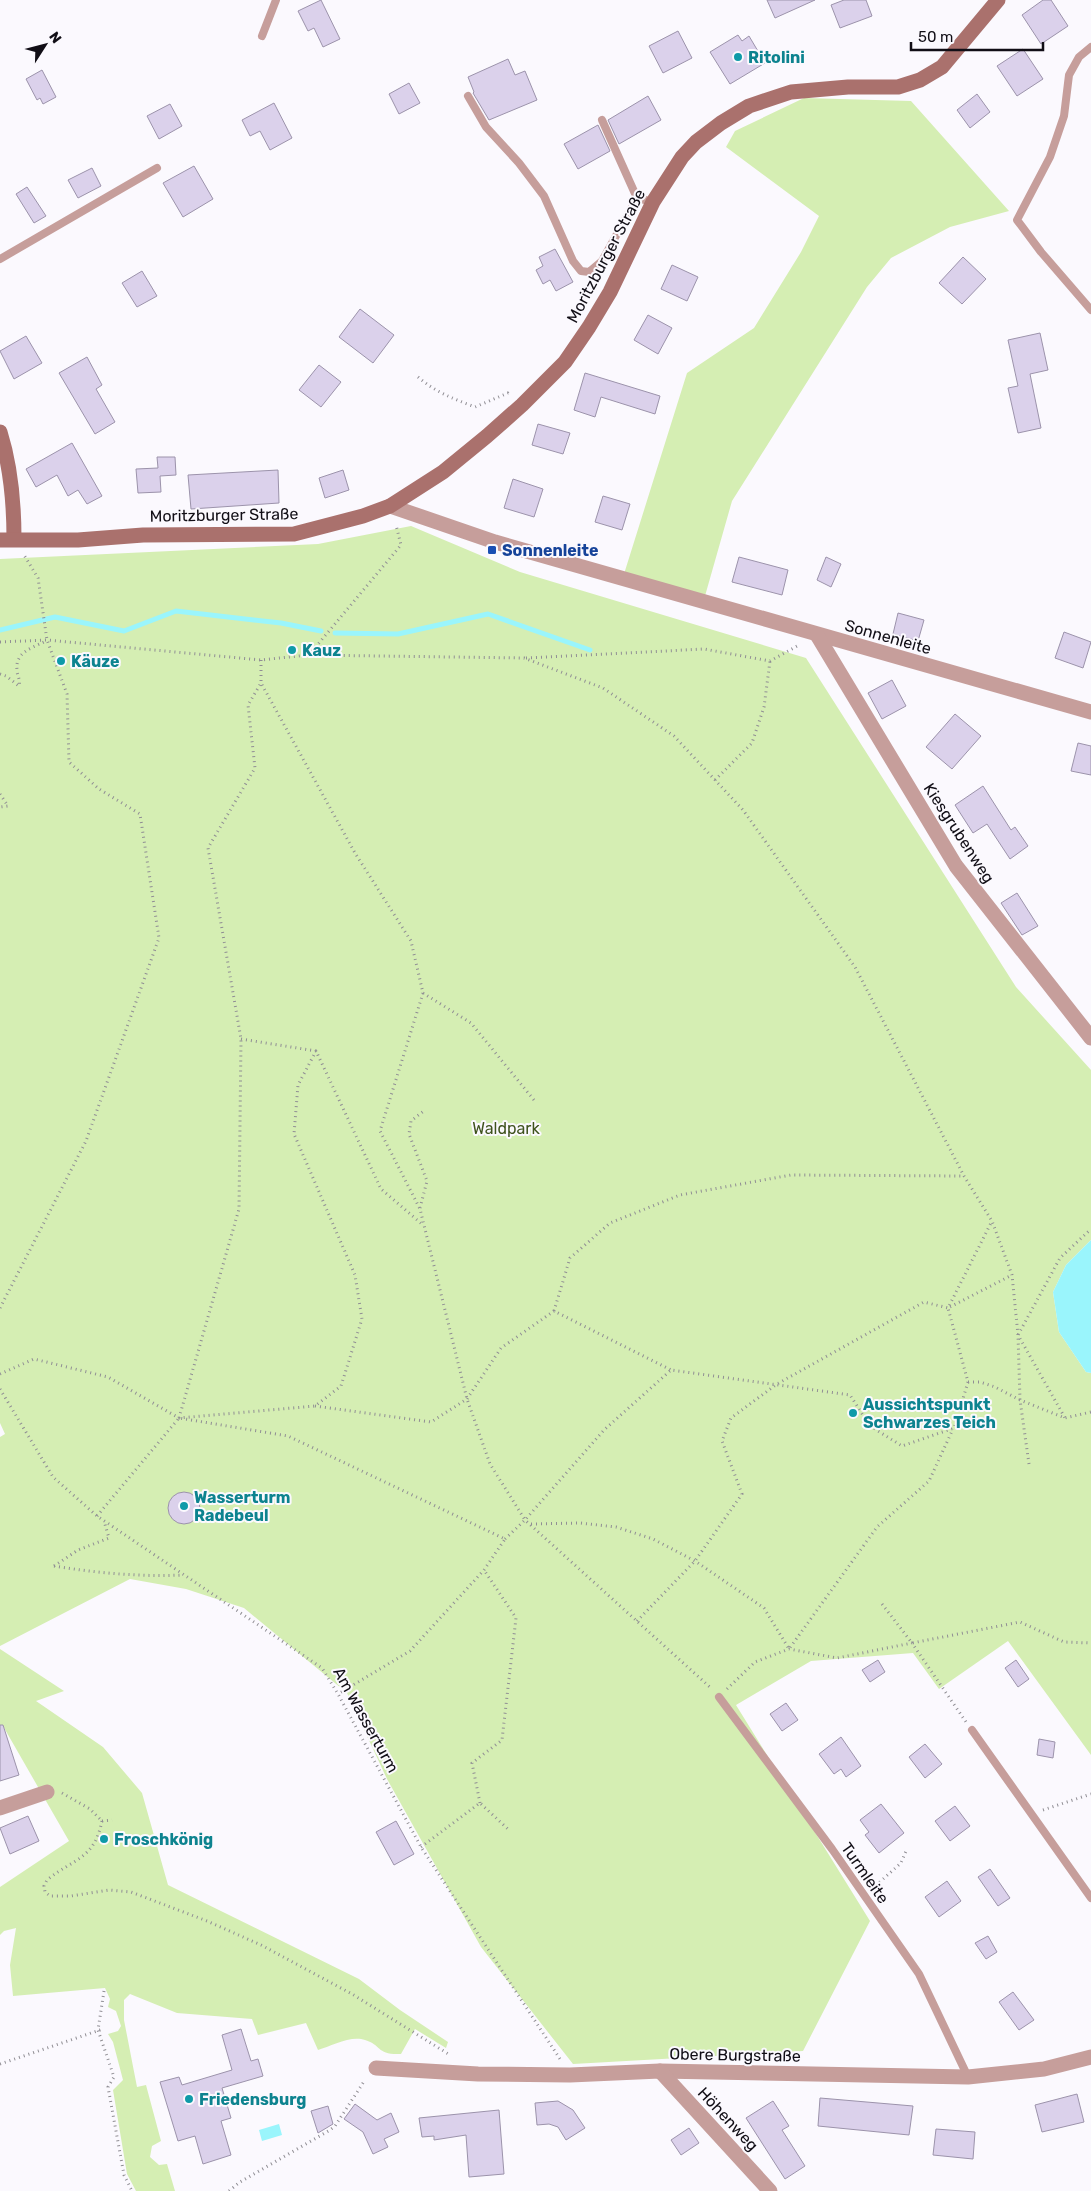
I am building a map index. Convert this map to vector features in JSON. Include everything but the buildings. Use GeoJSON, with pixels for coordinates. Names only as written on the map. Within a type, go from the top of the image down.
{"type":"FeatureCollection","features":[{"type":"Feature","properties":{"kind":"street","name":"Moritzburger Straße"},"geometry":{"type":"LineString","coordinates":[[7,540],[78,540],[143,535],[294,534],[363,516],[390,506],[443,472],[522,405],[564,362],[589,327],[610,292],[653,202],[682,157],[696,142],[721,123],[749,106],[791,92],[848,87],[898,87],[920,80],[942,67],[998,0]]}},
{"type":"Feature","properties":{"kind":"street"},"geometry":{"type":"LineString","coordinates":[[0,432],[10,467],[14,500],[7,540]]}},
{"type":"Feature","properties":{"kind":"street","name":"Sonnenleite"},"geometry":{"type":"LineString","coordinates":[[390,506],[495,542],[1091,712]]}},
{"type":"Feature","properties":{"kind":"street","name":"Kiesgrubenweg"},"geometry":{"type":"LineString","coordinates":[[817,635],[956,866],[1091,1038]]}},
{"type":"Feature","properties":{"kind":"street"},"geometry":{"type":"LineString","coordinates":[[0,1808],[47,1792]]}},
{"type":"Feature","properties":{"kind":"street","name":"Obere Burgstraße"},"geometry":{"type":"LineString","coordinates":[[376,2068],[478,2074],[570,2075],[660,2071],[968,2077],[1044,2069],[1091,2056]]}},
{"type":"Feature","properties":{"kind":"street","name":"Höhenweg"},"geometry":{"type":"LineString","coordinates":[[660,2071],[770,2191]]}},
{"type":"Feature","properties":{"kind":"lane"},"geometry":{"type":"LineString","coordinates":[[262,36],[276,0]]}},
{"type":"Feature","properties":{"kind":"lane"},"geometry":{"type":"LineString","coordinates":[[1091,47],[1079,58],[1069,75],[1064,116],[1050,157],[1017,220],[1041,252],[1091,310]]}},
{"type":"Feature","properties":{"kind":"lane"},"geometry":{"type":"LineString","coordinates":[[468,96],[486,127],[519,163],[544,196],[573,261],[581,271],[589,272],[602,261],[637,198]]}},
{"type":"Feature","properties":{"kind":"lane"},"geometry":{"type":"LineString","coordinates":[[602,120],[637,198]]}},
{"type":"Feature","properties":{"kind":"lane"},"geometry":{"type":"LineString","coordinates":[[0,259],[157,168]]}},
{"type":"Feature","properties":{"kind":"lane"},"geometry":{"type":"LineString","coordinates":[[637,198],[653,202]]}},
{"type":"Feature","properties":{"kind":"lane","name":"Turmleite"},"geometry":{"type":"LineString","coordinates":[[720,1697],[919,1974],[968,2077]]}},
{"type":"Feature","properties":{"kind":"lane"},"geometry":{"type":"LineString","coordinates":[[972,1730],[1091,1898]]}},
{"type":"Feature","properties":{"kind":"path"},"geometry":{"type":"LineString","coordinates":[[418,377],[429,387],[475,407],[508,393],[522,405]]}},
{"type":"Feature","properties":{"kind":"path"},"geometry":{"type":"LineString","coordinates":[[0,1308],[86,1141],[159,938],[140,814],[99,789],[69,762],[67,694],[47,640],[43,620],[42,595],[38,578],[7,540]]}},
{"type":"Feature","properties":{"kind":"path"},"geometry":{"type":"LineString","coordinates":[[308,655],[401,545]]}},
{"type":"Feature","properties":{"kind":"path"},"geometry":{"type":"LineString","coordinates":[[0,642],[47,640],[261,660],[308,655],[524,658],[704,649],[770,661],[817,635]]}},
{"type":"Feature","properties":{"kind":"path"},"geometry":{"type":"LineString","coordinates":[[0,674],[6,676],[19,686],[20,681],[17,667],[20,655],[47,640]]}},
{"type":"Feature","properties":{"kind":"path"},"geometry":{"type":"LineString","coordinates":[[524,658],[604,688],[674,736],[743,810],[855,967],[964,1176],[992,1221],[1012,1275],[1018,1335],[1020,1400],[1029,1464]]}},
{"type":"Feature","properties":{"kind":"path"},"geometry":{"type":"LineString","coordinates":[[261,660],[261,683],[355,853],[411,941],[423,993],[380,1131],[420,1209],[467,1399],[490,1464],[525,1520],[720,1697],[755,1662],[789,1649],[837,1658],[1020,1622],[1064,1642],[1091,1643]]}},
{"type":"Feature","properties":{"kind":"path"},"geometry":{"type":"LineString","coordinates":[[715,780],[752,742],[764,706],[770,661]]}},
{"type":"Feature","properties":{"kind":"path"},"geometry":{"type":"LineString","coordinates":[[97,1516],[178,1418],[240,1209],[241,1039],[208,848],[255,768],[248,705],[261,683]]}},
{"type":"Feature","properties":{"kind":"path"},"geometry":{"type":"LineString","coordinates":[[0,794],[8,806],[0,808]]}},
{"type":"Feature","properties":{"kind":"path"},"geometry":{"type":"LineString","coordinates":[[423,993],[471,1023],[534,1100]]}},
{"type":"Feature","properties":{"kind":"path"},"geometry":{"type":"LineString","coordinates":[[241,1039],[316,1051]]}},
{"type":"Feature","properties":{"kind":"path"},"geometry":{"type":"LineString","coordinates":[[316,1051],[382,1189],[424,1226]]}},
{"type":"Feature","properties":{"kind":"path"},"geometry":{"type":"LineString","coordinates":[[315,1406],[342,1386],[362,1319],[355,1275],[294,1134],[298,1085],[316,1051]]}},
{"type":"Feature","properties":{"kind":"path"},"geometry":{"type":"LineString","coordinates":[[420,1209],[427,1181],[409,1134],[412,1121],[425,1110]]}},
{"type":"Feature","properties":{"kind":"path"},"geometry":{"type":"LineString","coordinates":[[178,1418],[315,1406],[431,1422],[467,1399],[500,1348],[554,1311],[570,1258],[610,1224],[680,1195],[791,1175],[964,1176]]}},
{"type":"Feature","properties":{"kind":"path"},"geometry":{"type":"LineString","coordinates":[[789,1649],[877,1527],[929,1481],[954,1428],[968,1382],[948,1308],[992,1221]]}},
{"type":"Feature","properties":{"kind":"path"},"geometry":{"type":"LineString","coordinates":[[1018,1335],[1060,1258],[1091,1229]]}},
{"type":"Feature","properties":{"kind":"path"},"geometry":{"type":"LineString","coordinates":[[637,1622],[695,1561],[742,1494],[722,1441],[731,1418],[777,1384],[924,1302],[948,1308],[1012,1275]]}},
{"type":"Feature","properties":{"kind":"path"},"geometry":{"type":"LineString","coordinates":[[554,1311],[671,1370],[850,1395],[870,1426],[902,1446],[954,1428]]}},
{"type":"Feature","properties":{"kind":"path"},"geometry":{"type":"LineString","coordinates":[[1018,1335],[1065,1418]]}},
{"type":"Feature","properties":{"kind":"path"},"geometry":{"type":"LineString","coordinates":[[0,1374],[34,1359],[108,1377],[178,1418],[288,1436],[505,1539]]}},
{"type":"Feature","properties":{"kind":"path"},"geometry":{"type":"LineString","coordinates":[[338,1694],[410,1651],[484,1570],[505,1539],[525,1520],[604,1430],[671,1370]]}},
{"type":"Feature","properties":{"kind":"path"},"geometry":{"type":"LineString","coordinates":[[968,1382],[980,1382],[995,1387],[1020,1400],[1065,1418],[1091,1412]]}},
{"type":"Feature","properties":{"kind":"path","name":"Am Wasserturm"},"geometry":{"type":"LineString","coordinates":[[0,1389],[53,1477],[97,1516],[322,1668],[421,1847],[570,2075]]}},
{"type":"Feature","properties":{"kind":"path"},"geometry":{"type":"LineString","coordinates":[[104,1521],[108,1538],[78,1550],[54,1566],[87,1572],[156,1577],[184,1575]]}},
{"type":"Feature","properties":{"kind":"path"},"geometry":{"type":"LineString","coordinates":[[531,1524],[580,1523],[616,1526],[652,1539],[695,1561],[764,1608],[789,1649]]}},
{"type":"Feature","properties":{"kind":"path"},"geometry":{"type":"LineString","coordinates":[[484,1570],[516,1618],[502,1740],[472,1763],[480,1803],[510,1830]]}},
{"type":"Feature","properties":{"kind":"path"},"geometry":{"type":"LineString","coordinates":[[882,1604],[912,1643],[972,1730]]}},
{"type":"Feature","properties":{"kind":"path"},"geometry":{"type":"LineString","coordinates":[[47,1792],[59,1791],[73,1798],[90,1809],[102,1821]]}},
{"type":"Feature","properties":{"kind":"path"},"geometry":{"type":"LineString","coordinates":[[1031,1814],[1091,1794]]}},
{"type":"Feature","properties":{"kind":"path"},"geometry":{"type":"LineString","coordinates":[[421,1847],[480,1803]]}},
{"type":"Feature","properties":{"kind":"path"},"geometry":{"type":"LineString","coordinates":[[102,1821],[112,1820]]}},
{"type":"Feature","properties":{"kind":"path"},"geometry":{"type":"LineString","coordinates":[[102,1821],[94,1846],[87,1854],[47,1880],[44,1886],[45,1892],[50,1896],[71,1896],[109,1890],[131,1892],[207,1921],[261,1945],[352,1994],[452,2056]]}},
{"type":"Feature","properties":{"kind":"path"},"geometry":{"type":"LineString","coordinates":[[864,1896],[901,1863],[906,1851]]}},
{"type":"Feature","properties":{"kind":"path"},"geometry":{"type":"LineString","coordinates":[[104,1991],[98,2030],[114,2077],[108,2087],[124,2175],[132,2191]]}},
{"type":"Feature","properties":{"kind":"path"},"geometry":{"type":"LineString","coordinates":[[0,2064],[103,2029]]}},
{"type":"Feature","properties":{"kind":"path"},"geometry":{"type":"LineString","coordinates":[[229,2191],[240,2182],[335,2126],[365,2080]]}},
{"type":"Feature","properties":{"kind":"green space"},"geometry":{"type":"Polygon","coordinates":[[[804,98],[911,101],[1009,211],[950,227],[891,258],[867,287],[732,501],[705,596],[624,574],[687,373],[754,328],[801,252],[819,216],[726,147],[735,131],[804,98]]]}},
{"type":"Feature","properties":{"kind":"green space","name":"Waldpark"},"geometry":{"type":"Polygon","coordinates":[[[411,526],[520,572],[806,658],[1016,987],[1091,1070],[1091,1240],[1066,1265],[1053,1292],[1059,1332],[1086,1372],[1091,1373],[1091,1755],[1008,1641],[939,1689],[913,1653],[811,1661],[736,1705],[870,1921],[803,2051],[573,2064],[481,1947],[387,1779],[347,1693],[244,1608],[186,1589],[130,1579],[0,1646],[0,1437],[5,1434],[0,1423],[0,559],[318,544],[411,526]]]}},
{"type":"Feature","properties":{"kind":"green space"},"geometry":{"type":"Polygon","coordinates":[[[0,1649],[64,1691],[36,1701],[103,1747],[142,1793],[168,1885],[359,1979],[400,2010],[448,2042],[446,2048],[415,2029],[401,2054],[387,2053],[370,2042],[359,2039],[347,2040],[318,2050],[306,2023],[258,2035],[252,2019],[177,2013],[130,1994],[124,2000],[124,2020],[137,2087],[146,2085],[161,2141],[152,2146],[150,2157],[159,2165],[167,2164],[175,2191],[136,2191],[127,2174],[113,2090],[123,2080],[113,2042],[108,2034],[118,2031],[121,2026],[116,2011],[108,2007],[110,1999],[105,1988],[13,1996],[10,1965],[16,1928],[4,1931],[0,1935],[0,1887],[69,1841],[3,1726],[0,1727],[0,1649]]]}},
{"type":"Feature","properties":{"kind":"water"},"geometry":{"type":"Polygon","coordinates":[[[1091,1240],[1091,1373],[1086,1372],[1059,1332],[1053,1292],[1066,1265],[1091,1240]]]}},
{"type":"Feature","properties":{"kind":"water"},"geometry":{"type":"Polygon","coordinates":[[[279,2124],[282,2135],[262,2141],[259,2130],[279,2124]]]}},
{"type":"Feature","properties":{"kind":"waterway"},"geometry":{"type":"LineString","coordinates":[[0,630],[55,617],[124,631],[176,611],[281,623],[321,631]]}},
{"type":"Feature","properties":{"kind":"waterway"},"geometry":{"type":"LineString","coordinates":[[335,633],[398,634],[488,614],[590,650]]}},
{"type":"Feature","properties":{"kind":"place","name":"Ritolini"},"geometry":{"type":"Point","coordinates":[738,57]}},
{"type":"Feature","properties":{"kind":"place","name":"Sonnenleite"},"geometry":{"type":"Point","coordinates":[492,550]}},
{"type":"Feature","properties":{"kind":"place","name":"Kauz"},"geometry":{"type":"Point","coordinates":[292,650]}},
{"type":"Feature","properties":{"kind":"place","name":"Käuze"},"geometry":{"type":"Point","coordinates":[61,661]}},
{"type":"Feature","properties":{"kind":"place","name":"Aussichtspunkt Schwarzes Teich"},"geometry":{"type":"Point","coordinates":[853,1413]}},
{"type":"Feature","properties":{"kind":"place","name":"Wasserturm Radebeul"},"geometry":{"type":"Point","coordinates":[184,1506]}},
{"type":"Feature","properties":{"kind":"place","name":"Froschkönig"},"geometry":{"type":"Point","coordinates":[104,1839]}},
{"type":"Feature","properties":{"kind":"place","name":"Friedensburg"},"geometry":{"type":"Point","coordinates":[189,2099]}}]}
